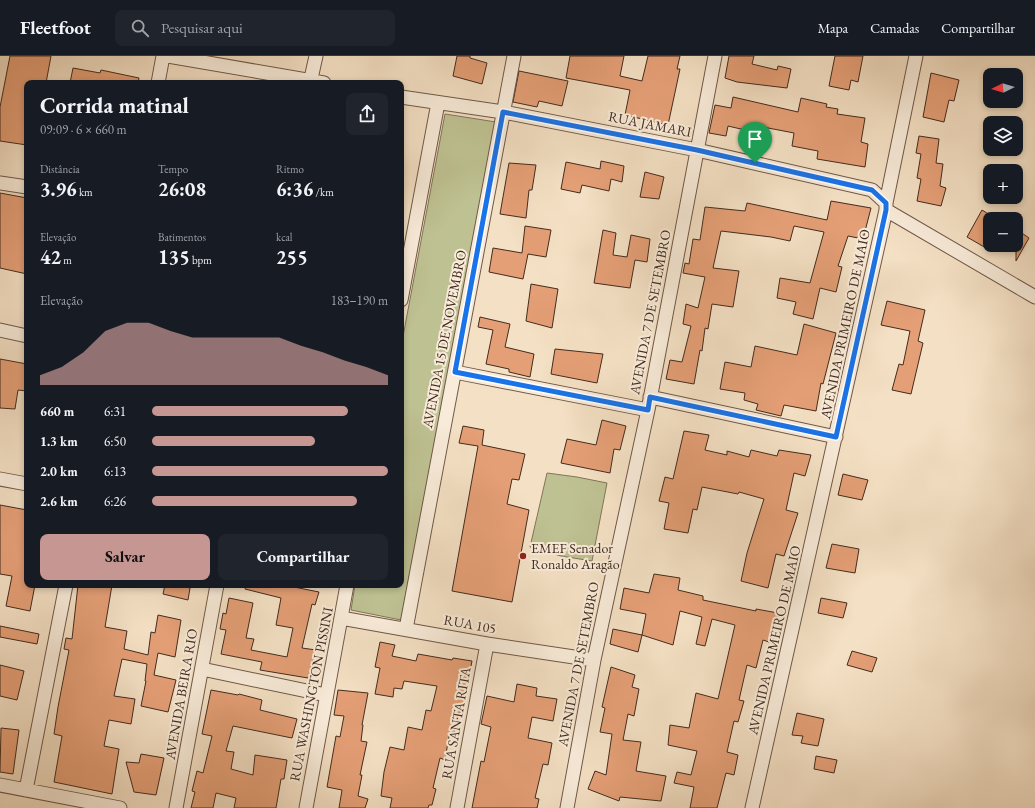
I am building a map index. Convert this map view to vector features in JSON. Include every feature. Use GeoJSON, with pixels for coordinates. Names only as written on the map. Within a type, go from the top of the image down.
{"type":"FeatureCollection","features":[{"type":"Feature","properties":{"kind":"street"},"geometry":{"type":"LineString","coordinates":[[159,80],[163,56]]}},
{"type":"Feature","properties":{"kind":"street"},"geometry":{"type":"LineString","coordinates":[[168,56],[304,80]]}},
{"type":"Feature","properties":{"kind":"street"},"geometry":{"type":"LineString","coordinates":[[315,80],[316,56]]}},
{"type":"Feature","properties":{"kind":"street","name":"AVENIDA 15 DE NOVEMBRO"},"geometry":{"type":"LineString","coordinates":[[406,629],[514,56]]}},
{"type":"Feature","properties":{"kind":"street","name":"AVENIDA 7 DE SETEMBRO"},"geometry":{"type":"LineString","coordinates":[[566,808],[594,660],[649,403],[715,56]]}},
{"type":"Feature","properties":{"kind":"street","name":"AVENIDA PRIMEIRO DE MAIO"},"geometry":{"type":"LineString","coordinates":[[752,808],[836,437],[886,206],[916,56]]}},
{"type":"Feature","properties":{"kind":"street","name":"RUA JAMARI"},"geometry":{"type":"LineString","coordinates":[[404,97],[503,112],[697,150],[872,190],[886,206],[1035,297]]}},
{"type":"Feature","properties":{"kind":"street"},"geometry":{"type":"LineString","coordinates":[[404,284],[438,103]]}},
{"type":"Feature","properties":{"kind":"street"},"geometry":{"type":"LineString","coordinates":[[0,183],[24,187]]}},
{"type":"Feature","properties":{"kind":"street"},"geometry":{"type":"LineString","coordinates":[[0,330],[24,335]]}},
{"type":"Feature","properties":{"kind":"street"},"geometry":{"type":"LineString","coordinates":[[455,372],[649,403],[836,437]]}},
{"type":"Feature","properties":{"kind":"street"},"geometry":{"type":"LineString","coordinates":[[0,479],[24,483]]}},
{"type":"Feature","properties":{"kind":"street"},"geometry":{"type":"LineString","coordinates":[[26,790],[65,588]]}},
{"type":"Feature","properties":{"kind":"street","name":"AVENIDA BEIRA RIO"},"geometry":{"type":"LineString","coordinates":[[176,808],[216,588]]}},
{"type":"Feature","properties":{"kind":"street","name":"RUA WASHINGTON PISSINI"},"geometry":{"type":"LineString","coordinates":[[306,808],[346,588]]}},
{"type":"Feature","properties":{"kind":"street","name":"RUA 105"},"geometry":{"type":"LineString","coordinates":[[341,618],[487,644],[594,660]]}},
{"type":"Feature","properties":{"kind":"street","name":"RUA SANTA RITA"},"geometry":{"type":"LineString","coordinates":[[457,808],[487,644]]}},
{"type":"Feature","properties":{"kind":"street"},"geometry":{"type":"LineString","coordinates":[[202,669],[326,695]]}},
{"type":"Feature","properties":{"kind":"street"},"geometry":{"type":"LineString","coordinates":[[0,785],[120,808]]}},
{"type":"Feature","properties":{"kind":"green space"},"geometry":{"type":"Polygon","coordinates":[[[445,114],[496,122],[401,620],[351,610],[355,588],[404,588],[404,331],[445,114]]]}},
{"type":"Feature","properties":{"kind":"green space"},"geometry":{"type":"Polygon","coordinates":[[[547,473],[607,483],[592,561],[561,556],[530,547],[547,473]]]}},
{"type":"Feature","properties":{"kind":"building"},"geometry":{"type":"Polygon","coordinates":[[[10,56],[51,56],[47,80],[24,80],[24,145],[0,141],[0,107],[10,56]]]}},
{"type":"Feature","properties":{"kind":"building"},"geometry":{"type":"Polygon","coordinates":[[[457,56],[470,56],[470,58],[487,63],[482,84],[453,76],[457,56]]]}},
{"type":"Feature","properties":{"kind":"building"},"geometry":{"type":"Polygon","coordinates":[[[570,56],[624,56],[620,76],[642,81],[648,56],[680,56],[677,69],[680,69],[668,125],[625,115],[630,90],[566,78],[570,56]]]}},
{"type":"Feature","properties":{"kind":"building"},"geometry":{"type":"Polygon","coordinates":[[[729,56],[754,56],[752,64],[777,70],[778,66],[791,69],[787,88],[737,82],[725,78],[729,56]]]}},
{"type":"Feature","properties":{"kind":"building"},"geometry":{"type":"Polygon","coordinates":[[[835,56],[863,56],[858,82],[851,80],[849,90],[829,86],[835,56]]]}},
{"type":"Feature","properties":{"kind":"building"},"geometry":{"type":"Polygon","coordinates":[[[73,68],[100,73],[101,70],[139,78],[139,80],[71,80],[73,68]]]}},
{"type":"Feature","properties":{"kind":"building"},"geometry":{"type":"Polygon","coordinates":[[[519,71],[568,81],[562,106],[539,101],[537,107],[513,102],[519,71]]]}},
{"type":"Feature","properties":{"kind":"building"},"geometry":{"type":"Polygon","coordinates":[[[931,73],[959,80],[954,101],[949,100],[944,122],[923,117],[931,73]]]}},
{"type":"Feature","properties":{"kind":"building"},"geometry":{"type":"Polygon","coordinates":[[[733,97],[798,112],[801,98],[827,104],[826,107],[838,109],[837,114],[865,118],[861,142],[868,144],[865,167],[817,159],[818,151],[792,146],[794,133],[763,127],[762,134],[728,126],[726,136],[709,133],[715,105],[731,108],[733,97]]]}},
{"type":"Feature","properties":{"kind":"building"},"geometry":{"type":"Polygon","coordinates":[[[919,136],[939,139],[936,163],[943,164],[940,186],[946,188],[941,206],[917,201],[921,179],[917,178],[921,154],[916,153],[919,136]]]}},
{"type":"Feature","properties":{"kind":"building"},"geometry":{"type":"Polygon","coordinates":[[[601,161],[624,166],[622,182],[611,179],[609,191],[582,185],[580,193],[561,189],[566,162],[600,169],[601,161]]]}},
{"type":"Feature","properties":{"kind":"building"},"geometry":{"type":"Polygon","coordinates":[[[509,163],[536,165],[532,190],[529,190],[526,218],[500,214],[509,163]]]}},
{"type":"Feature","properties":{"kind":"building"},"geometry":{"type":"Polygon","coordinates":[[[645,172],[664,177],[659,199],[640,197],[645,172]]]}},
{"type":"Feature","properties":{"kind":"building"},"geometry":{"type":"Polygon","coordinates":[[[0,193],[24,197],[24,273],[0,268],[0,193]]]}},
{"type":"Feature","properties":{"kind":"building"},"geometry":{"type":"Polygon","coordinates":[[[831,201],[871,208],[863,239],[848,236],[838,266],[842,267],[836,292],[820,288],[813,319],[793,314],[796,302],[777,298],[780,278],[810,283],[824,232],[794,226],[790,241],[771,237],[721,231],[713,268],[739,271],[733,307],[712,304],[708,329],[705,328],[702,351],[700,350],[694,384],[666,379],[670,360],[682,362],[691,326],[683,324],[686,304],[698,308],[705,277],[683,273],[685,263],[689,264],[693,239],[700,240],[705,207],[745,211],[747,203],[827,220],[831,201]]]}},
{"type":"Feature","properties":{"kind":"building"},"geometry":{"type":"Polygon","coordinates":[[[982,210],[985,212],[983,212],[983,246],[967,237],[982,210]]]}},
{"type":"Feature","properties":{"kind":"building"},"geometry":{"type":"Polygon","coordinates":[[[525,226],[551,230],[546,257],[528,254],[523,279],[489,272],[493,248],[522,253],[525,226]]]}},
{"type":"Feature","properties":{"kind":"building"},"geometry":{"type":"Polygon","coordinates":[[[603,230],[616,233],[613,255],[627,257],[631,235],[650,239],[647,262],[635,260],[630,288],[594,283],[603,230]]]}},
{"type":"Feature","properties":{"kind":"building"},"geometry":{"type":"Polygon","coordinates":[[[1023,234],[1029,238],[1023,249],[1023,234]]]}},
{"type":"Feature","properties":{"kind":"building"},"geometry":{"type":"Polygon","coordinates":[[[1016,252],[1021,252],[1016,261],[1016,252]]]}},
{"type":"Feature","properties":{"kind":"building"},"geometry":{"type":"Polygon","coordinates":[[[531,284],[558,289],[552,328],[526,321],[531,284]]]}},
{"type":"Feature","properties":{"kind":"building"},"geometry":{"type":"Polygon","coordinates":[[[887,301],[925,310],[918,341],[923,343],[911,394],[892,390],[899,364],[903,365],[910,331],[881,325],[887,301]]]}},
{"type":"Feature","properties":{"kind":"building"},"geometry":{"type":"Polygon","coordinates":[[[480,317],[510,324],[505,347],[534,354],[530,377],[509,372],[509,369],[486,364],[493,330],[478,327],[480,317]]]}},
{"type":"Feature","properties":{"kind":"building"},"geometry":{"type":"Polygon","coordinates":[[[804,324],[836,333],[823,384],[821,383],[816,411],[784,405],[781,416],[756,410],[758,404],[744,400],[745,393],[720,389],[725,362],[751,367],[755,346],[797,355],[804,324]]]}},
{"type":"Feature","properties":{"kind":"building"},"geometry":{"type":"Polygon","coordinates":[[[555,349],[603,354],[597,383],[551,374],[555,349]]]}},
{"type":"Feature","properties":{"kind":"building"},"geometry":{"type":"Polygon","coordinates":[[[0,359],[24,363],[24,391],[18,390],[15,409],[0,408],[0,359]]]}},
{"type":"Feature","properties":{"kind":"building"},"geometry":{"type":"Polygon","coordinates":[[[602,420],[626,426],[620,450],[614,449],[610,473],[561,463],[567,439],[596,445],[602,420]]]}},
{"type":"Feature","properties":{"kind":"building"},"geometry":{"type":"Polygon","coordinates":[[[463,426],[484,430],[482,445],[525,454],[519,480],[512,479],[507,504],[529,510],[512,602],[452,591],[478,446],[459,443],[463,426]]]}},
{"type":"Feature","properties":{"kind":"building"},"geometry":{"type":"Polygon","coordinates":[[[684,431],[709,435],[705,450],[727,455],[727,451],[749,457],[751,450],[777,456],[779,450],[811,455],[805,476],[794,473],[786,510],[798,513],[784,556],[776,554],[768,588],[741,581],[747,553],[764,499],[739,492],[738,494],[702,487],[697,510],[693,509],[688,533],[664,529],[669,503],[659,501],[665,477],[673,479],[684,431]]]}},
{"type":"Feature","properties":{"kind":"building"},"geometry":{"type":"Polygon","coordinates":[[[843,474],[868,480],[862,500],[838,495],[843,474]]]}},
{"type":"Feature","properties":{"kind":"building"},"geometry":{"type":"Polygon","coordinates":[[[0,505],[24,509],[24,588],[34,588],[30,611],[6,606],[12,576],[0,574],[0,505]]]}},
{"type":"Feature","properties":{"kind":"building"},"geometry":{"type":"Polygon","coordinates":[[[832,544],[859,549],[855,573],[826,568],[832,544]]]}},
{"type":"Feature","properties":{"kind":"building"},"geometry":{"type":"Polygon","coordinates":[[[654,574],[680,578],[678,590],[703,596],[703,600],[756,611],[756,609],[778,613],[772,643],[763,640],[756,668],[747,665],[739,700],[744,701],[738,722],[734,721],[727,752],[738,755],[734,775],[726,773],[717,808],[690,808],[694,787],[674,783],[677,772],[691,775],[697,751],[668,745],[670,725],[689,728],[696,693],[718,699],[735,625],[712,619],[705,646],[696,644],[702,617],[680,611],[673,645],[642,635],[646,614],[620,609],[624,588],[649,593],[654,574]]]}},
{"type":"Feature","properties":{"kind":"building"},"geometry":{"type":"Polygon","coordinates":[[[78,588],[112,588],[105,627],[127,631],[124,649],[148,655],[151,632],[155,633],[158,615],[181,620],[175,657],[158,653],[154,675],[176,680],[168,712],[141,706],[146,681],[147,664],[122,659],[114,696],[135,699],[131,724],[109,720],[104,746],[119,749],[112,794],[54,782],[62,736],[54,734],[69,650],[64,649],[66,638],[72,639],[78,588]]]}},
{"type":"Feature","properties":{"kind":"building"},"geometry":{"type":"Polygon","coordinates":[[[164,588],[190,588],[188,600],[163,594],[164,588]]]}},
{"type":"Feature","properties":{"kind":"building"},"geometry":{"type":"Polygon","coordinates":[[[299,588],[319,592],[315,605],[312,604],[302,648],[316,650],[308,678],[260,670],[262,662],[221,654],[226,630],[220,629],[223,613],[226,614],[229,598],[253,603],[246,638],[254,639],[251,650],[287,657],[293,628],[276,625],[281,598],[245,589],[299,588]]]}},
{"type":"Feature","properties":{"kind":"building"},"geometry":{"type":"Polygon","coordinates":[[[821,598],[847,603],[843,618],[818,613],[821,598]]]}},
{"type":"Feature","properties":{"kind":"building"},"geometry":{"type":"Polygon","coordinates":[[[0,626],[39,634],[37,644],[0,637],[0,626]]]}},
{"type":"Feature","properties":{"kind":"building"},"geometry":{"type":"Polygon","coordinates":[[[613,629],[642,635],[638,652],[610,644],[613,629]]]}},
{"type":"Feature","properties":{"kind":"building"},"geometry":{"type":"Polygon","coordinates":[[[380,642],[395,645],[392,656],[416,661],[418,654],[452,660],[453,658],[472,661],[462,712],[459,712],[453,737],[449,736],[445,760],[440,758],[433,788],[436,789],[432,805],[429,805],[428,808],[390,808],[392,798],[381,796],[384,772],[390,747],[404,750],[408,727],[422,730],[426,710],[431,711],[437,686],[404,681],[402,689],[394,688],[393,697],[375,694],[380,668],[375,667],[380,642]]]}},
{"type":"Feature","properties":{"kind":"building"},"geometry":{"type":"Polygon","coordinates":[[[852,651],[877,658],[872,672],[847,665],[852,651]]]}},
{"type":"Feature","properties":{"kind":"building"},"geometry":{"type":"Polygon","coordinates":[[[0,665],[24,671],[17,700],[0,696],[0,665]]]}},
{"type":"Feature","properties":{"kind":"building"},"geometry":{"type":"Polygon","coordinates":[[[611,667],[635,675],[632,687],[639,689],[634,716],[628,714],[623,740],[641,742],[636,771],[666,776],[661,801],[620,797],[619,801],[588,789],[595,771],[606,775],[612,734],[600,732],[605,708],[602,707],[611,667]]]}},
{"type":"Feature","properties":{"kind":"building"},"geometry":{"type":"Polygon","coordinates":[[[517,684],[537,688],[536,696],[557,699],[553,721],[532,717],[528,738],[552,743],[548,765],[543,764],[535,798],[539,799],[537,808],[472,808],[481,761],[484,762],[491,727],[481,724],[487,696],[514,702],[517,684]]]}},
{"type":"Feature","properties":{"kind":"building"},"geometry":{"type":"Polygon","coordinates":[[[211,690],[239,694],[262,700],[260,710],[297,719],[292,738],[233,726],[226,751],[234,752],[231,769],[253,775],[255,755],[287,760],[284,779],[281,779],[276,808],[234,808],[236,798],[216,793],[213,808],[191,808],[195,792],[192,791],[197,771],[203,773],[212,736],[202,734],[211,690]]]}},
{"type":"Feature","properties":{"kind":"building"},"geometry":{"type":"Polygon","coordinates":[[[338,690],[368,693],[362,725],[361,741],[367,742],[360,775],[362,775],[358,796],[368,799],[365,808],[339,808],[342,790],[327,787],[336,736],[340,737],[344,716],[334,715],[338,690]]]}},
{"type":"Feature","properties":{"kind":"building"},"geometry":{"type":"Polygon","coordinates":[[[797,713],[824,719],[818,746],[801,743],[803,736],[792,735],[797,713]]]}},
{"type":"Feature","properties":{"kind":"building"},"geometry":{"type":"Polygon","coordinates":[[[1,728],[19,730],[13,774],[0,772],[1,728]]]}},
{"type":"Feature","properties":{"kind":"building"},"geometry":{"type":"Polygon","coordinates":[[[141,754],[164,758],[156,795],[134,792],[126,762],[139,763],[141,754]]]}},
{"type":"Feature","properties":{"kind":"building"},"geometry":{"type":"Polygon","coordinates":[[[816,756],[837,760],[834,773],[814,769],[816,756]]]}},
{"type":"Feature","properties":{"kind":"place","name":"EMEF Senador Ronaldo Aragão"},"geometry":{"type":"Point","coordinates":[523,556]}},
{"type":"Feature","properties":{"kind":"route"},"geometry":{"type":"LineString","coordinates":[[503,112],[697,150],[755,163],[872,190],[886,203],[886,210],[836,437],[650,397],[648,410],[455,372],[503,112]]}}]}
